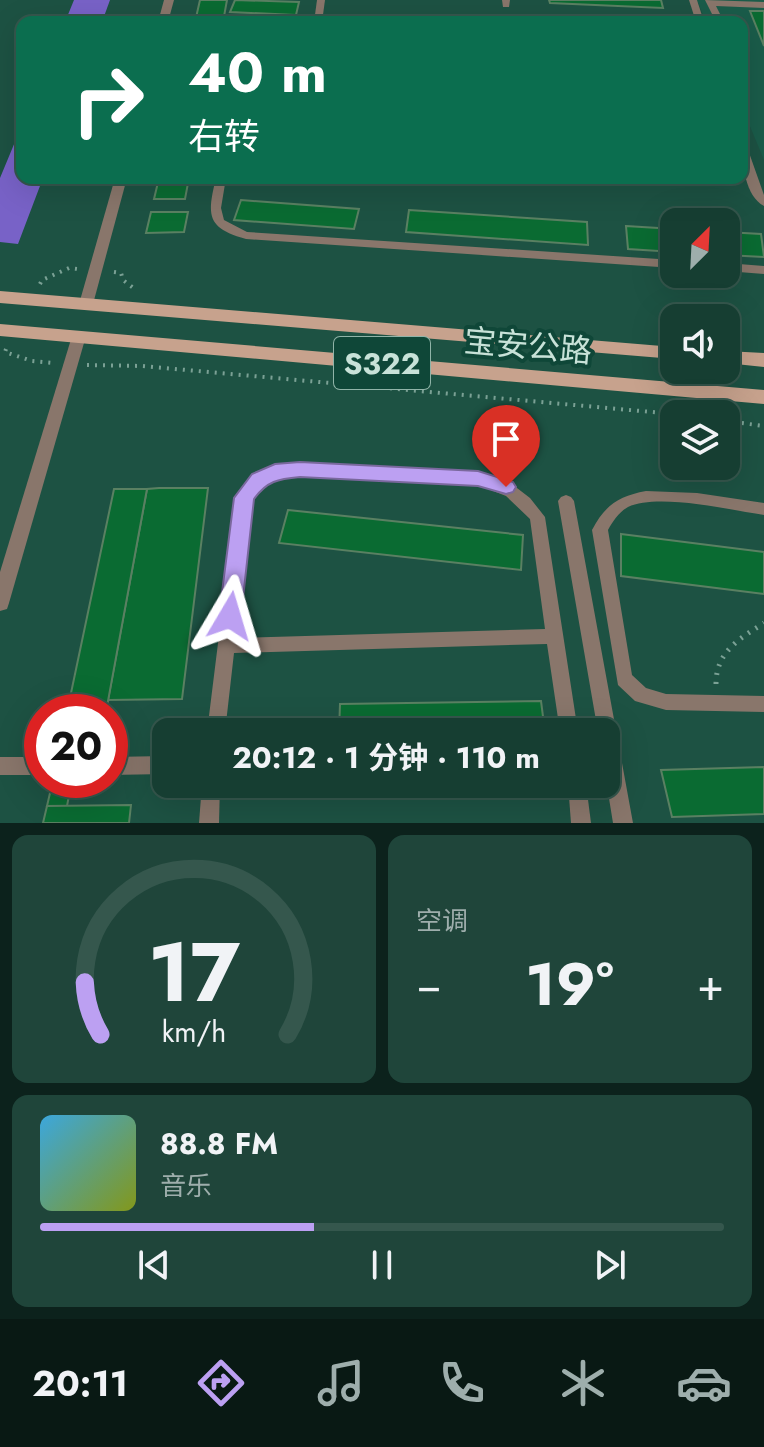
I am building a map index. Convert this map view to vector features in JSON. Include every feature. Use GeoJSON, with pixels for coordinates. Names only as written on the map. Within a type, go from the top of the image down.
{"type":"FeatureCollection","features":[{"type":"Feature","properties":{"kind":"main road","name":"宝安公路"},"geometry":{"type":"LineString","coordinates":[[0,297],[660,352]]}},
{"type":"Feature","properties":{"kind":"main road","name":"宝安公路"},"geometry":{"type":"LineString","coordinates":[[0,330],[764,397]]}},
{"type":"Feature","properties":{"kind":"main road"},"geometry":{"type":"LineString","coordinates":[[740,358],[764,360]]}},
{"type":"Feature","properties":{"kind":"street"},"geometry":{"type":"LineString","coordinates":[[86,304],[119,184]]}},
{"type":"Feature","properties":{"kind":"street"},"geometry":{"type":"LineString","coordinates":[[0,603],[79,336]]}},
{"type":"Feature","properties":{"kind":"lane"},"geometry":{"type":"LineString","coordinates":[[710,2],[764,5]]}},
{"type":"Feature","properties":{"kind":"lane"},"geometry":{"type":"LineString","coordinates":[[748,165],[758,195],[764,203]]}},
{"type":"Feature","properties":{"kind":"lane"},"geometry":{"type":"LineString","coordinates":[[220,184],[215,210],[218,221],[225,230],[246,235],[660,263]]}},
{"type":"Feature","properties":{"kind":"lane"},"geometry":{"type":"LineString","coordinates":[[740,268],[764,270]]}},
{"type":"Feature","properties":{"kind":"lane"},"geometry":{"type":"LineString","coordinates":[[218,718],[244,498],[258,479],[275,472],[300,469],[478,479],[506,487],[526,501],[537,517],[567,718]]}},
{"type":"Feature","properties":{"kind":"lane"},"geometry":{"type":"LineString","coordinates":[[764,509],[660,497],[628,500],[611,511],[600,530],[624,679],[641,695],[666,702],[764,704]]}},
{"type":"Feature","properties":{"kind":"lane"},"geometry":{"type":"LineString","coordinates":[[566,501],[623,823]]}},
{"type":"Feature","properties":{"kind":"lane"},"geometry":{"type":"LineString","coordinates":[[227,646],[555,636]]}},
{"type":"Feature","properties":{"kind":"lane"},"geometry":{"type":"LineString","coordinates":[[128,766],[152,765]]}},
{"type":"Feature","properties":{"kind":"lane"},"geometry":{"type":"LineString","coordinates":[[0,766],[24,766]]}},
{"type":"Feature","properties":{"kind":"lane"},"geometry":{"type":"LineString","coordinates":[[209,823],[210,798]]}},
{"type":"Feature","properties":{"kind":"lane"},"geometry":{"type":"LineString","coordinates":[[578,798],[581,823]]}},
{"type":"Feature","properties":{"kind":"path"},"geometry":{"type":"LineString","coordinates":[[42,280],[69,268]]}},
{"type":"Feature","properties":{"kind":"path"},"geometry":{"type":"LineString","coordinates":[[121,273],[129,286],[146,293]]}},
{"type":"Feature","properties":{"kind":"path"},"geometry":{"type":"LineString","coordinates":[[5,352],[32,361]]}},
{"type":"Feature","properties":{"kind":"path","name":"宝安公路"},"geometry":{"type":"LineString","coordinates":[[115,368],[127,365],[573,402],[660,412]]}},
{"type":"Feature","properties":{"kind":"path"},"geometry":{"type":"LineString","coordinates":[[740,423],[764,426]]}},
{"type":"Feature","properties":{"kind":"path"},"geometry":{"type":"LineString","coordinates":[[717,703],[715,671],[726,647],[764,623]]}},
{"type":"Feature","properties":{"kind":"shaded area"},"geometry":{"type":"Polygon","coordinates":[[[74,0],[110,0],[104,16],[67,16],[74,0]]]}},
{"type":"Feature","properties":{"kind":"shaded area"},"geometry":{"type":"Polygon","coordinates":[[[697,0],[764,0],[764,160],[748,121],[748,16],[704,16],[697,0]]]}},
{"type":"Feature","properties":{"kind":"shaded area"},"geometry":{"type":"Polygon","coordinates":[[[16,139],[16,184],[41,184],[18,244],[0,242],[0,178],[16,139]]]}},
{"type":"Feature","properties":{"kind":"building"},"geometry":{"type":"Polygon","coordinates":[[[200,0],[227,0],[224,16],[196,16],[200,0]]]}},
{"type":"Feature","properties":{"kind":"building"},"geometry":{"type":"Polygon","coordinates":[[[235,0],[299,2],[296,15],[230,12],[235,0]]]}},
{"type":"Feature","properties":{"kind":"building"},"geometry":{"type":"Polygon","coordinates":[[[549,0],[661,0],[663,8],[550,3],[549,0]]]}},
{"type":"Feature","properties":{"kind":"building"},"geometry":{"type":"Polygon","coordinates":[[[750,11],[764,11],[764,46],[750,11]]]}},
{"type":"Feature","properties":{"kind":"building"},"geometry":{"type":"Polygon","coordinates":[[[158,184],[188,184],[185,199],[154,199],[158,184]]]}},
{"type":"Feature","properties":{"kind":"building"},"geometry":{"type":"Polygon","coordinates":[[[241,200],[359,209],[354,229],[234,220],[241,200]]]}},
{"type":"Feature","properties":{"kind":"building"},"geometry":{"type":"Polygon","coordinates":[[[409,210],[587,222],[588,245],[406,232],[409,210]]]}},
{"type":"Feature","properties":{"kind":"building"},"geometry":{"type":"Polygon","coordinates":[[[151,212],[188,212],[184,232],[146,233],[151,212]]]}},
{"type":"Feature","properties":{"kind":"building"},"geometry":{"type":"Polygon","coordinates":[[[626,226],[660,228],[660,251],[628,249],[626,226]]]}},
{"type":"Feature","properties":{"kind":"building"},"geometry":{"type":"Polygon","coordinates":[[[740,233],[761,234],[764,257],[740,256],[740,233]]]}},
{"type":"Feature","properties":{"kind":"building"},"geometry":{"type":"Polygon","coordinates":[[[208,488],[182,699],[128,700],[128,694],[109,694],[147,489],[208,488]]]}},
{"type":"Feature","properties":{"kind":"building"},"geometry":{"type":"Polygon","coordinates":[[[114,489],[147,489],[109,694],[71,694],[114,489]]]}},
{"type":"Feature","properties":{"kind":"building"},"geometry":{"type":"Polygon","coordinates":[[[288,510],[523,535],[521,570],[279,543],[288,510]]]}},
{"type":"Feature","properties":{"kind":"building"},"geometry":{"type":"Polygon","coordinates":[[[621,534],[764,552],[764,594],[621,576],[621,534]]]}},
{"type":"Feature","properties":{"kind":"building"},"geometry":{"type":"Polygon","coordinates":[[[541,701],[543,718],[340,718],[340,704],[541,701]]]}},
{"type":"Feature","properties":{"kind":"building"},"geometry":{"type":"Polygon","coordinates":[[[764,767],[764,814],[672,817],[661,770],[764,767]]]}},
{"type":"Feature","properties":{"kind":"building"},"geometry":{"type":"Polygon","coordinates":[[[49,798],[69,798],[67,806],[47,806],[49,798]]]}},
{"type":"Feature","properties":{"kind":"building"},"geometry":{"type":"Polygon","coordinates":[[[131,805],[129,823],[43,823],[47,806],[131,805]]]}},
{"type":"Feature","properties":{"kind":"route"},"geometry":{"type":"LineString","coordinates":[[230,616],[244,498],[258,479],[275,472],[300,469],[478,479],[506,487]]}}]}
